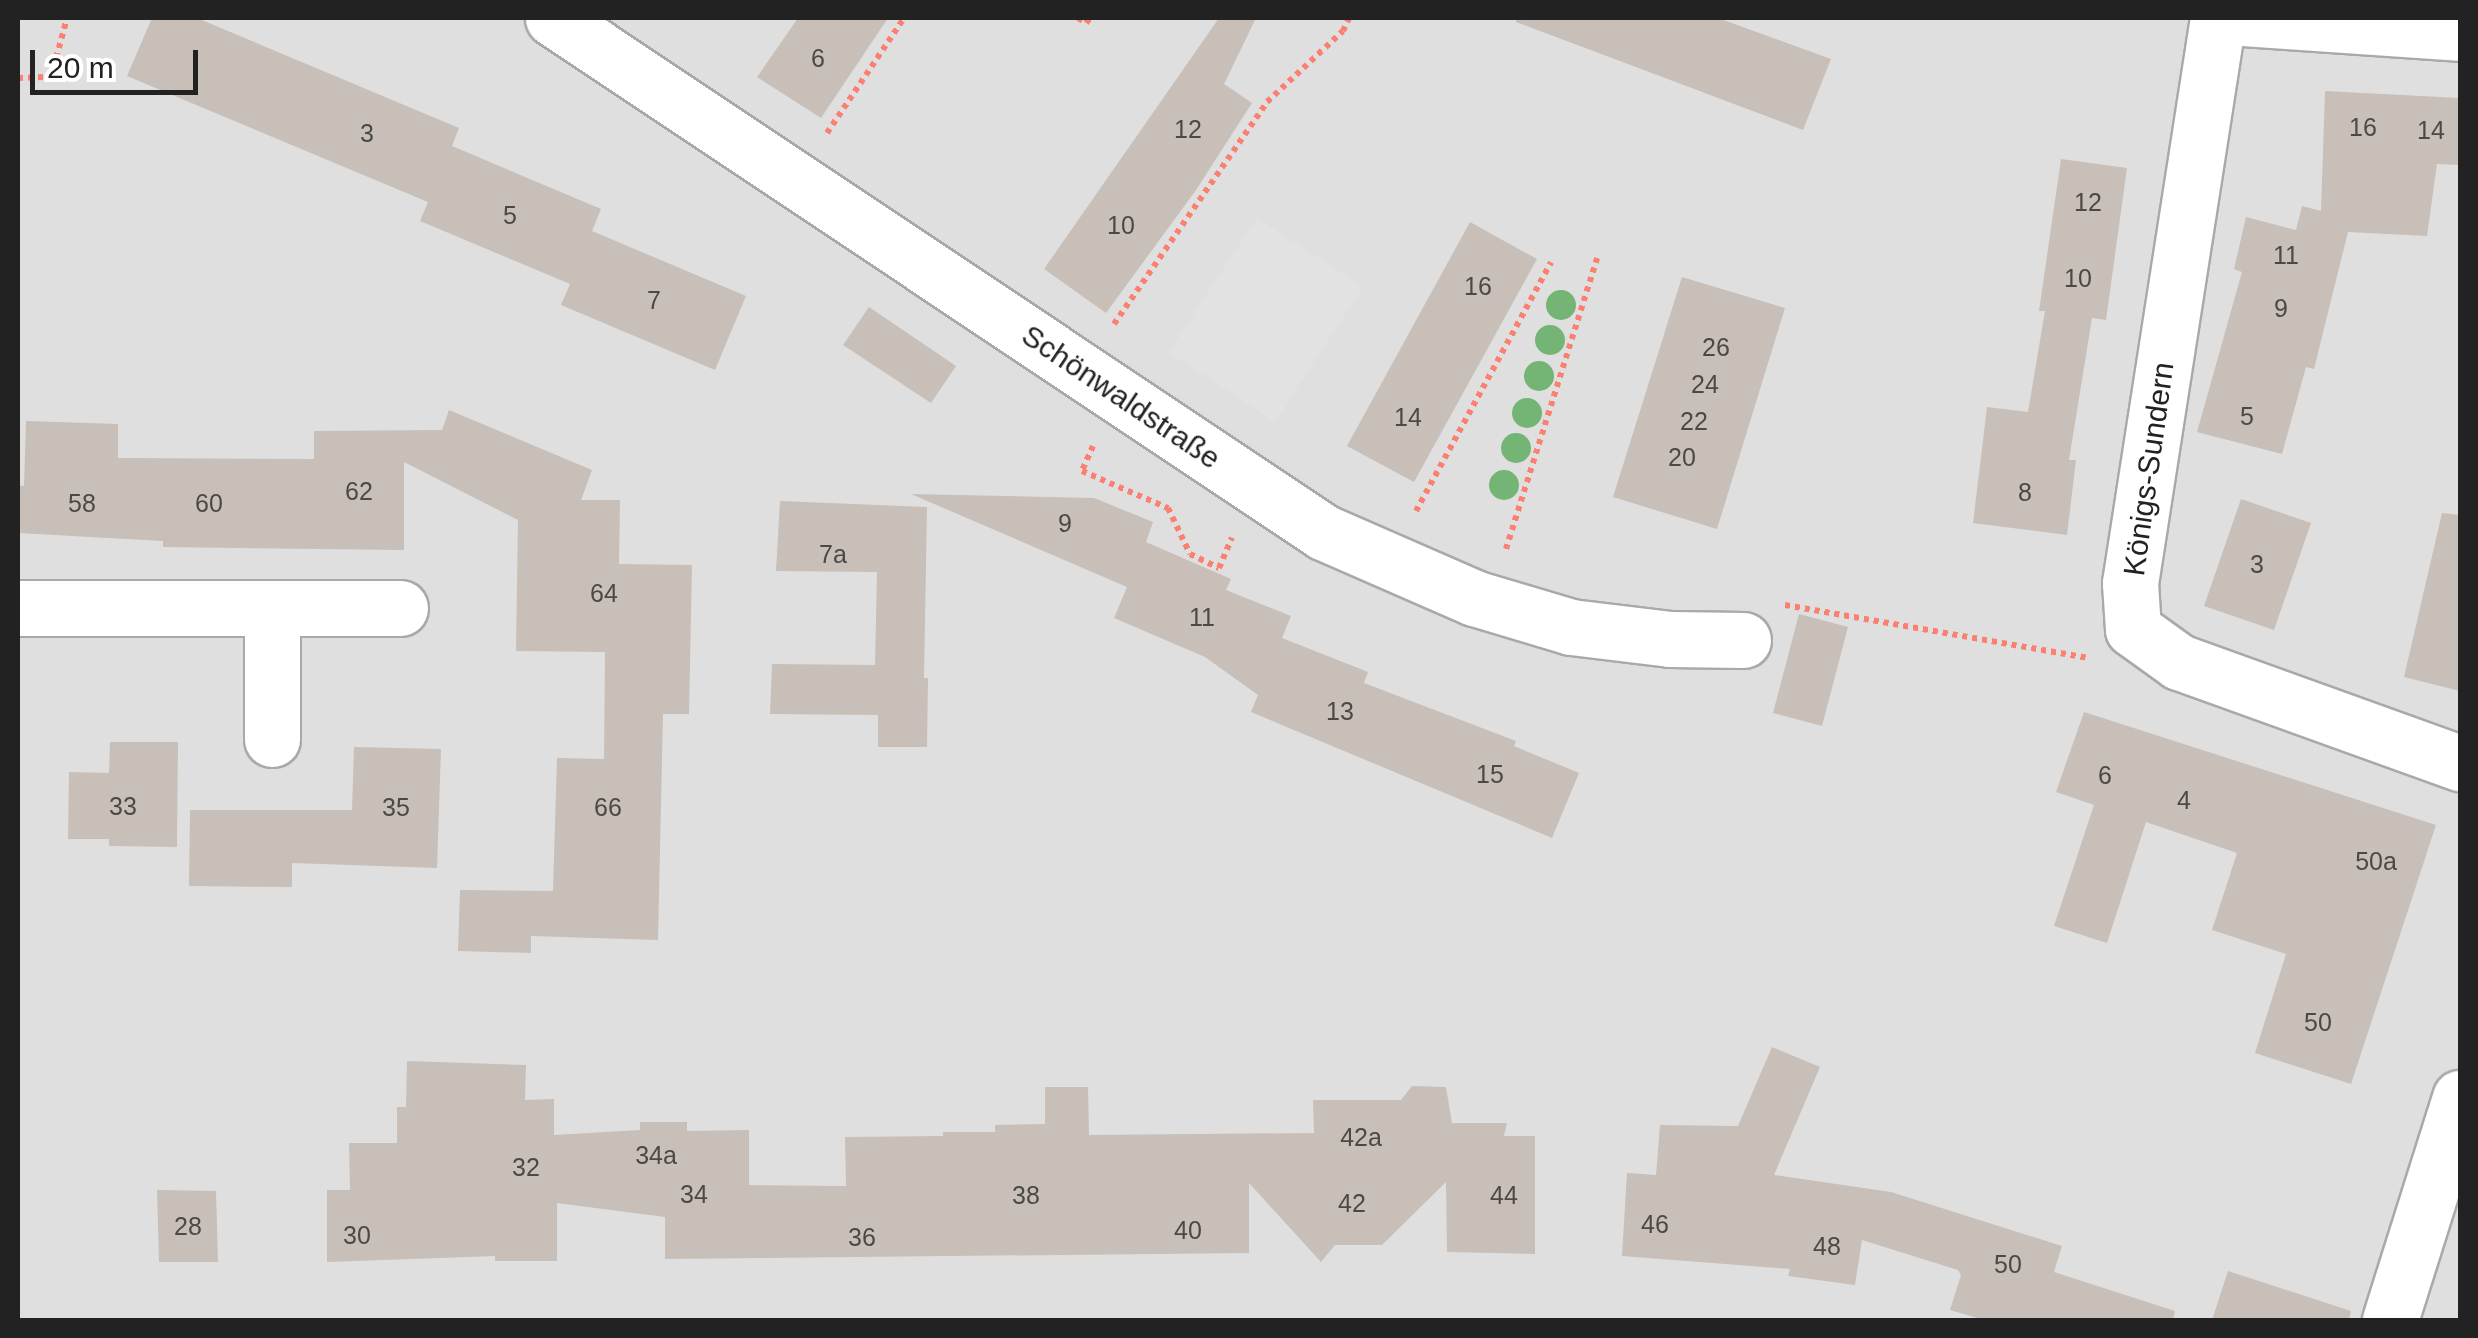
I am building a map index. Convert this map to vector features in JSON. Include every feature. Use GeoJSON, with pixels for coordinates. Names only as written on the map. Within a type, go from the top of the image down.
{"type":"FeatureCollection","features":[{"type":"Feature","properties":{"kind":"street","name":"Schönwaldstraße"},"geometry":{"type":"LineString","coordinates":[[553,18],[1322,532],[1474,598],[1571,626],[1670,639],[1732,640]]}},
{"type":"Feature","properties":{"kind":"street","name":"Königs-Sundern"},"geometry":{"type":"LineString","coordinates":[[2218,18],[2130,583],[2133,629],[2179,662],[2460,763]]}},
{"type":"Feature","properties":{"kind":"street"},"geometry":{"type":"LineString","coordinates":[[2241,18],[2460,33]]}},
{"type":"Feature","properties":{"kind":"street"},"geometry":{"type":"LineString","coordinates":[[18,608],[400,608]]}},
{"type":"Feature","properties":{"kind":"street"},"geometry":{"type":"LineString","coordinates":[[272,610],[272,739]]}},
{"type":"Feature","properties":{"kind":"street"},"geometry":{"type":"LineString","coordinates":[[2390,1320],[2460,1098]]}},
{"type":"Feature","properties":{"kind":"path"},"geometry":{"type":"LineString","coordinates":[[18,78],[51,77],[67,18]]}},
{"type":"Feature","properties":{"kind":"path"},"geometry":{"type":"LineString","coordinates":[[820,143],[904,18]]}},
{"type":"Feature","properties":{"kind":"path"},"geometry":{"type":"LineString","coordinates":[[1078,18],[1086,22],[1090,18]]}},
{"type":"Feature","properties":{"kind":"path"},"geometry":{"type":"LineString","coordinates":[[1104,338],[1267,102],[1344,31],[1349,18]]}},
{"type":"Feature","properties":{"kind":"path"},"geometry":{"type":"LineString","coordinates":[[1504,555],[1598,258]]}},
{"type":"Feature","properties":{"kind":"path"},"geometry":{"type":"LineString","coordinates":[[1408,526],[1550,262]]}},
{"type":"Feature","properties":{"kind":"path"},"geometry":{"type":"LineString","coordinates":[[1732,640],[1727,607],[1769,601],[2069,658],[2179,662]]}},
{"type":"Feature","properties":{"kind":"shaded area"},"geometry":{"type":"Polygon","coordinates":[[[18,18],[2460,18],[2460,1320],[18,1320],[18,18]]]}},
{"type":"Feature","properties":{"kind":"shaded area"},"geometry":{"type":"Polygon","coordinates":[[[1257,218],[1363,287],[1275,422],[1169,352],[1257,218]]]}},
{"type":"Feature","properties":{"kind":"building"},"geometry":{"type":"Polygon","coordinates":[[[152,18],[197,18],[459,128],[452,146],[601,209],[592,231],[746,296],[715,370],[561,305],[570,284],[420,221],[428,202],[127,76],[152,18]]]}},
{"type":"Feature","properties":{"kind":"building"},"geometry":{"type":"Polygon","coordinates":[[[798,18],[888,18],[821,118],[757,77],[798,18]]]}},
{"type":"Feature","properties":{"kind":"building"},"geometry":{"type":"Polygon","coordinates":[[[1219,18],[1256,18],[1224,84],[1252,103],[1196,190],[1106,313],[1044,269],[1219,18]]]}},
{"type":"Feature","properties":{"kind":"building"},"geometry":{"type":"Polygon","coordinates":[[[1517,18],[1718,18],[1831,59],[1803,130],[1516,22],[1517,18]]]}},
{"type":"Feature","properties":{"kind":"building"},"geometry":{"type":"Polygon","coordinates":[[[2325,91],[2460,98],[2460,165],[2437,164],[2427,236],[2348,232],[2314,369],[2306,367],[2282,454],[2197,432],[2242,272],[2234,269],[2246,217],[2296,230],[2302,206],[2321,211],[2325,91]]]}},
{"type":"Feature","properties":{"kind":"building"},"geometry":{"type":"Polygon","coordinates":[[[2061,159],[2127,168],[2106,320],[2092,318],[2069,460],[2076,460],[2067,535],[1973,523],[1987,407],[2028,412],[2045,311],[2039,311],[2061,159]]]}},
{"type":"Feature","properties":{"kind":"building"},"geometry":{"type":"Polygon","coordinates":[[[1470,222],[1537,259],[1414,482],[1347,446],[1470,222]]]}},
{"type":"Feature","properties":{"kind":"building"},"geometry":{"type":"Polygon","coordinates":[[[1682,277],[1785,308],[1717,529],[1613,497],[1682,277]]]}},
{"type":"Feature","properties":{"kind":"building"},"geometry":{"type":"Polygon","coordinates":[[[869,307],[956,366],[931,403],[843,345],[869,307]]]}},
{"type":"Feature","properties":{"kind":"building"},"geometry":{"type":"Polygon","coordinates":[[[449,410],[592,470],[581,500],[620,500],[619,564],[692,565],[689,714],[663,714],[658,940],[531,936],[531,953],[458,951],[460,890],[553,891],[557,758],[604,759],[605,652],[516,651],[518,520],[404,462],[404,550],[163,547],[163,541],[18,533],[18,485],[24,486],[26,421],[118,424],[118,458],[314,459],[314,431],[442,430],[449,410]]]}},
{"type":"Feature","properties":{"kind":"building"},"geometry":{"type":"Polygon","coordinates":[[[911,494],[1094,498],[1153,522],[1146,542],[1231,579],[1226,590],[1291,616],[1282,638],[1368,672],[1364,683],[1516,741],[1514,746],[1579,773],[1552,838],[1251,712],[1258,695],[1205,657],[1114,618],[1127,587],[911,494]]]}},
{"type":"Feature","properties":{"kind":"building"},"geometry":{"type":"Polygon","coordinates":[[[2241,499],[2311,523],[2274,630],[2204,606],[2241,499]]]}},
{"type":"Feature","properties":{"kind":"building"},"geometry":{"type":"Polygon","coordinates":[[[780,501],[927,507],[927,747],[878,747],[878,715],[770,714],[772,664],[875,665],[877,572],[776,571],[780,501]]]}},
{"type":"Feature","properties":{"kind":"building"},"geometry":{"type":"Polygon","coordinates":[[[2442,513],[2460,515],[2460,691],[2404,677],[2442,513]]]}},
{"type":"Feature","properties":{"kind":"building"},"geometry":{"type":"Polygon","coordinates":[[[1799,614],[1848,627],[1822,726],[1773,713],[1799,614]]]}},
{"type":"Feature","properties":{"kind":"building"},"geometry":{"type":"Polygon","coordinates":[[[2084,712],[2436,825],[2351,1084],[2255,1053],[2286,954],[2212,930],[2237,853],[2146,822],[2107,943],[2054,926],[2094,805],[2056,792],[2084,712]]]}},
{"type":"Feature","properties":{"kind":"building"},"geometry":{"type":"Polygon","coordinates":[[[110,742],[178,742],[177,847],[109,846],[109,839],[68,839],[69,772],[109,773],[110,742]]]}},
{"type":"Feature","properties":{"kind":"building"},"geometry":{"type":"Polygon","coordinates":[[[354,747],[441,749],[437,868],[292,863],[292,887],[189,886],[190,810],[352,810],[354,747]]]}},
{"type":"Feature","properties":{"kind":"building"},"geometry":{"type":"Polygon","coordinates":[[[1772,1047],[1820,1067],[1774,1175],[1891,1192],[2062,1246],[2054,1272],[2175,1311],[2173,1320],[1984,1320],[1950,1310],[1961,1275],[1958,1270],[1862,1240],[1855,1285],[1788,1276],[1790,1269],[1622,1256],[1627,1173],[1656,1175],[1660,1125],[1738,1126],[1772,1047]]]}},
{"type":"Feature","properties":{"kind":"building"},"geometry":{"type":"Polygon","coordinates":[[[407,1061],[526,1065],[525,1100],[554,1099],[554,1135],[640,1130],[640,1122],[687,1122],[687,1131],[749,1130],[749,1185],[846,1186],[845,1137],[943,1136],[943,1132],[995,1132],[995,1125],[1045,1124],[1045,1087],[1088,1087],[1089,1135],[1314,1133],[1313,1100],[1401,1100],[1412,1086],[1446,1087],[1452,1123],[1507,1123],[1504,1136],[1535,1136],[1535,1254],[1447,1252],[1446,1182],[1382,1245],[1335,1245],[1321,1262],[1249,1183],[1249,1253],[665,1259],[665,1217],[557,1203],[557,1261],[495,1261],[495,1256],[327,1262],[327,1190],[350,1190],[349,1143],[397,1143],[397,1107],[406,1107],[407,1061]]]}},
{"type":"Feature","properties":{"kind":"building"},"geometry":{"type":"Polygon","coordinates":[[[157,1190],[216,1191],[218,1262],[159,1262],[157,1190]]]}},
{"type":"Feature","properties":{"kind":"building"},"geometry":{"type":"Polygon","coordinates":[[[2228,1271],[2351,1311],[2349,1320],[2212,1320],[2228,1271]]]}}]}
